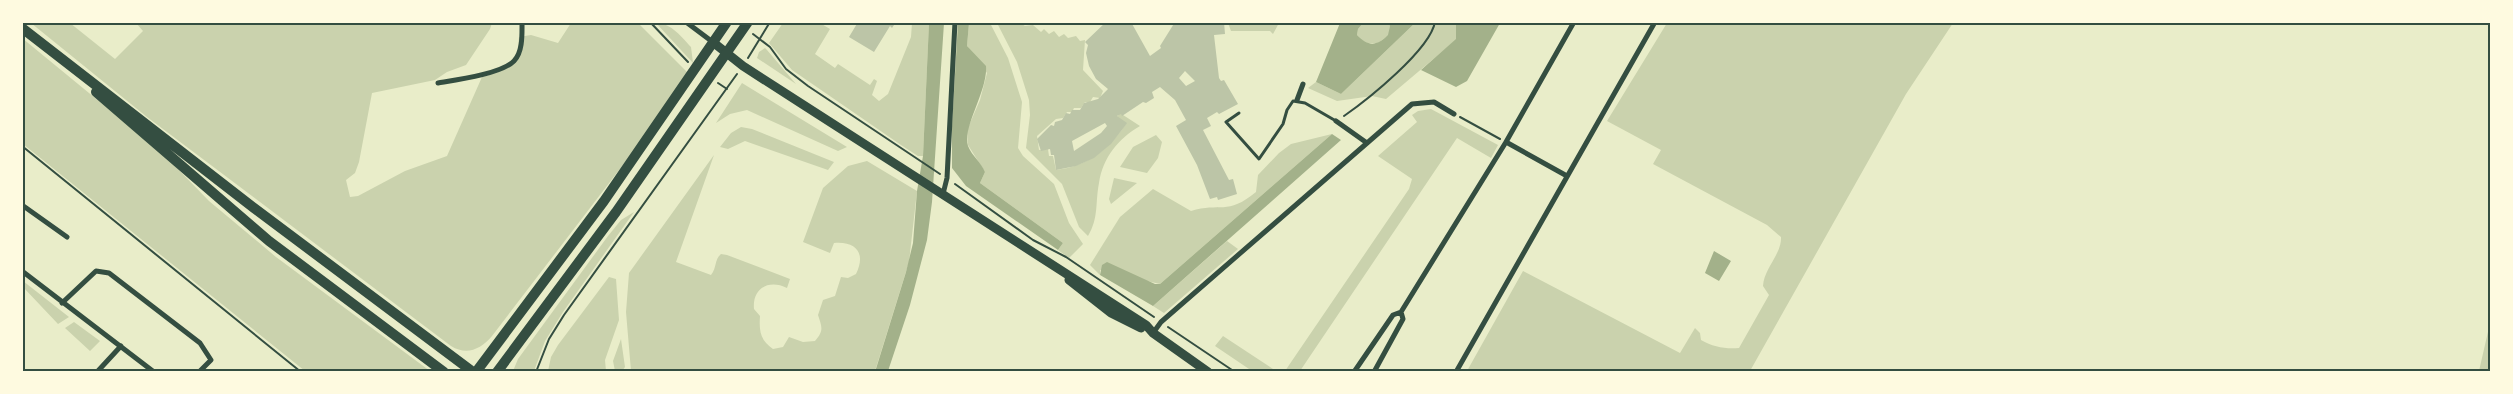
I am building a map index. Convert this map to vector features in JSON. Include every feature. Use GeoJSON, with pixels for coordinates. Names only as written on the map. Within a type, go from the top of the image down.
{"type":"FeatureCollection","features":[{"type":"Feature","properties":{"kind":"main road"},"geometry":{"type":"LineString","coordinates":[[22,28],[254,208],[475,372],[604,201],[697,69],[727,22]]}},
{"type":"Feature","properties":{"kind":"main road"},"geometry":{"type":"LineString","coordinates":[[497,372],[616,212],[728,54],[748,22]]}},
{"type":"Feature","properties":{"kind":"main road"},"geometry":{"type":"LineString","coordinates":[[72,68],[115,110],[269,241],[444,372]]}},
{"type":"Feature","properties":{"kind":"street"},"geometry":{"type":"LineString","coordinates":[[438,84],[487,73],[514,61],[521,47],[522,22]]}},
{"type":"Feature","properties":{"kind":"street"},"geometry":{"type":"LineString","coordinates":[[686,22],[777,89],[944,194],[1051,266],[1080,282],[1146,325],[1153,333],[1208,372]]}},
{"type":"Feature","properties":{"kind":"street"},"geometry":{"type":"LineString","coordinates":[[944,194],[947,178],[955,22]]}},
{"type":"Feature","properties":{"kind":"street"},"geometry":{"type":"LineString","coordinates":[[1354,372],[1393,315],[1401,312],[1506,142],[1574,22]]}},
{"type":"Feature","properties":{"kind":"street"},"geometry":{"type":"LineString","coordinates":[[1456,372],[1655,22]]}},
{"type":"Feature","properties":{"kind":"street"},"geometry":{"type":"LineString","coordinates":[[1297,100],[1303,84]]}},
{"type":"Feature","properties":{"kind":"street"},"geometry":{"type":"LineString","coordinates":[[1153,333],[1161,322],[1412,104],[1434,102],[1454,114]]}},
{"type":"Feature","properties":{"kind":"street"},"geometry":{"type":"LineString","coordinates":[[1336,121],[1367,143]]}},
{"type":"Feature","properties":{"kind":"street"},"geometry":{"type":"LineString","coordinates":[[1506,142],[1567,176]]}},
{"type":"Feature","properties":{"kind":"street"},"geometry":{"type":"LineString","coordinates":[[22,205],[67,237]]}},
{"type":"Feature","properties":{"kind":"street"},"geometry":{"type":"LineString","coordinates":[[22,270],[62,303],[154,372]]}},
{"type":"Feature","properties":{"kind":"street"},"geometry":{"type":"LineString","coordinates":[[62,303],[96,270],[109,273],[200,343],[211,360],[199,372]]}},
{"type":"Feature","properties":{"kind":"street"},"geometry":{"type":"LineString","coordinates":[[1374,372],[1403,319],[1401,312]]}},
{"type":"Feature","properties":{"kind":"street"},"geometry":{"type":"LineString","coordinates":[[97,372],[121,346]]}},
{"type":"Feature","properties":{"kind":"lane"},"geometry":{"type":"LineString","coordinates":[[1239,113],[1226,122],[1259,159],[1283,124],[1287,110],[1297,100],[1336,121]]}},
{"type":"Feature","properties":{"kind":"path"},"geometry":{"type":"LineString","coordinates":[[650,22],[689,64],[697,69]]}},
{"type":"Feature","properties":{"kind":"path"},"geometry":{"type":"LineString","coordinates":[[770,22],[760,38],[770,47],[786,68],[808,86],[940,174]]}},
{"type":"Feature","properties":{"kind":"path"},"geometry":{"type":"LineString","coordinates":[[1336,121],[1359,105],[1415,55],[1428,39],[1435,22]]}},
{"type":"Feature","properties":{"kind":"path"},"geometry":{"type":"LineString","coordinates":[[536,372],[549,339],[564,314],[726,89],[711,78]]}},
{"type":"Feature","properties":{"kind":"path"},"geometry":{"type":"LineString","coordinates":[[1454,114],[1506,142]]}},
{"type":"Feature","properties":{"kind":"path"},"geometry":{"type":"LineString","coordinates":[[22,146],[301,372]]}},
{"type":"Feature","properties":{"kind":"path"},"geometry":{"type":"LineString","coordinates":[[947,178],[1033,240],[1066,257],[1235,372]]}},
{"type":"Feature","properties":{"kind":"shaded area"},"geometry":{"type":"Polygon","coordinates":[[[1228,22],[1279,23],[1273,34],[1270,31],[1231,31],[1228,22]]]}},
{"type":"Feature","properties":{"kind":"shaded area"},"geometry":{"type":"Polygon","coordinates":[[[31,23],[70,23],[115,59],[143,31],[136,23],[492,23],[466,65],[447,72],[435,80],[372,93],[359,162],[355,173],[346,180],[350,197],[358,196],[405,171],[447,156],[482,77],[490,75],[517,57],[519,37],[531,35],[558,43],[571,23],[638,23],[691,76],[492,336],[478,348],[468,351],[451,346],[147,117],[31,23]]]}},
{"type":"Feature","properties":{"kind":"shaded area"},"geometry":{"type":"Polygon","coordinates":[[[656,23],[666,25],[684,39],[691,47],[693,63],[656,23]]]}},
{"type":"Feature","properties":{"kind":"shaded area"},"geometry":{"type":"Polygon","coordinates":[[[783,23],[820,23],[830,29],[815,54],[835,68],[838,64],[870,85],[874,79],[877,81],[872,95],[879,101],[888,94],[911,37],[912,23],[929,23],[923,156],[918,156],[901,145],[792,70],[769,43],[783,23]]]}},
{"type":"Feature","properties":{"kind":"shaded area"},"geometry":{"type":"Polygon","coordinates":[[[929,23],[944,23],[932,202],[927,240],[910,305],[888,371],[875,372],[913,243],[917,191],[923,156],[929,23]]]}},
{"type":"Feature","properties":{"kind":"shaded area"},"geometry":{"type":"Polygon","coordinates":[[[958,23],[969,23],[967,46],[986,66],[986,76],[967,138],[970,150],[985,172],[980,183],[1063,243],[1058,250],[966,186],[952,168],[952,126],[958,23]]]}},
{"type":"Feature","properties":{"kind":"shaded area"},"geometry":{"type":"Polygon","coordinates":[[[969,23],[990,23],[1008,58],[1022,102],[1018,148],[1023,156],[1054,184],[1069,223],[1083,244],[1069,258],[1058,250],[1063,243],[980,183],[985,172],[968,145],[967,130],[980,100],[987,73],[967,46],[969,23]]]}},
{"type":"Feature","properties":{"kind":"shaded area"},"geometry":{"type":"Polygon","coordinates":[[[997,23],[1033,25],[1041,32],[1044,29],[1049,34],[1054,31],[1059,37],[1064,34],[1068,38],[1076,36],[1080,41],[1085,40],[1083,70],[1103,91],[1100,98],[1093,97],[1090,102],[1085,102],[1081,108],[1074,108],[1072,112],[1067,112],[1063,118],[1056,119],[1037,136],[1039,150],[1048,149],[1049,156],[1053,156],[1056,170],[1087,161],[1112,142],[1126,124],[1117,117],[1120,113],[1140,126],[1118,143],[1104,165],[1099,183],[1094,223],[1088,236],[1079,227],[1062,184],[1026,148],[1030,115],[1029,100],[1017,62],[997,23]]]}},
{"type":"Feature","properties":{"kind":"shaded area"},"geometry":{"type":"Polygon","coordinates":[[[1340,23],[1363,23],[1358,29],[1357,35],[1365,42],[1372,44],[1388,35],[1390,26],[1388,23],[1415,23],[1341,94],[1316,82],[1340,23]]]}},
{"type":"Feature","properties":{"kind":"shaded area"},"geometry":{"type":"Polygon","coordinates":[[[1363,23],[1388,23],[1390,26],[1389,35],[1378,43],[1364,43],[1357,35],[1358,29],[1363,23]]]}},
{"type":"Feature","properties":{"kind":"shaded area"},"geometry":{"type":"Polygon","coordinates":[[[1415,23],[1456,23],[1457,39],[1386,99],[1372,96],[1337,101],[1308,88],[1316,82],[1341,94],[1415,23]]]}},
{"type":"Feature","properties":{"kind":"shaded area"},"geometry":{"type":"Polygon","coordinates":[[[1456,23],[1500,23],[1467,81],[1456,87],[1421,70],[1456,39],[1456,23]]]}},
{"type":"Feature","properties":{"kind":"shaded area"},"geometry":{"type":"Polygon","coordinates":[[[1667,23],[1953,23],[1906,94],[1750,371],[1467,371],[1523,271],[1680,353],[1695,328],[1700,333],[1701,340],[1719,347],[1739,348],[1769,295],[1763,286],[1764,279],[1779,249],[1781,237],[1767,225],[1653,164],[1661,150],[1607,121],[1667,23]]]}},
{"type":"Feature","properties":{"kind":"shaded area"},"geometry":{"type":"Polygon","coordinates":[[[22,38],[172,163],[209,201],[276,257],[430,371],[305,371],[23,144],[22,38]]]}},
{"type":"Feature","properties":{"kind":"shaded area"},"geometry":{"type":"Polygon","coordinates":[[[765,48],[796,84],[757,58],[759,52],[765,48]]]}},
{"type":"Feature","properties":{"kind":"shaded area"},"geometry":{"type":"Polygon","coordinates":[[[742,83],[847,147],[838,151],[747,110],[730,114],[716,123],[742,83]]]}},
{"type":"Feature","properties":{"kind":"shaded area"},"geometry":{"type":"Polygon","coordinates":[[[1431,109],[1498,145],[1491,158],[1457,138],[1300,371],[1285,371],[1409,189],[1412,179],[1378,156],[1417,122],[1412,115],[1418,111],[1431,109]]]}},
{"type":"Feature","properties":{"kind":"shaded area"},"geometry":{"type":"Polygon","coordinates":[[[741,127],[752,129],[834,162],[828,170],[745,141],[728,149],[720,147],[731,133],[741,127]]]}},
{"type":"Feature","properties":{"kind":"shaded area"},"geometry":{"type":"Polygon","coordinates":[[[1332,134],[1160,284],[1100,270],[1100,275],[1090,265],[1120,217],[1153,189],[1191,211],[1238,204],[1256,192],[1258,175],[1279,153],[1291,144],[1332,134]]]}},
{"type":"Feature","properties":{"kind":"shaded area"},"geometry":{"type":"Polygon","coordinates":[[[1332,134],[1341,140],[1153,306],[1100,275],[1102,265],[1107,262],[1155,284],[1160,284],[1332,134]]]}},
{"type":"Feature","properties":{"kind":"shaded area"},"geometry":{"type":"Polygon","coordinates":[[[1156,135],[1162,142],[1158,158],[1147,173],[1120,167],[1133,147],[1156,135]]]}},
{"type":"Feature","properties":{"kind":"shaded area"},"geometry":{"type":"Polygon","coordinates":[[[714,155],[676,262],[711,275],[721,254],[790,279],[787,288],[780,285],[763,287],[754,302],[754,309],[760,316],[761,335],[765,342],[773,349],[783,347],[789,337],[803,342],[815,341],[821,332],[818,315],[823,300],[835,296],[841,277],[848,278],[856,274],[859,267],[860,260],[857,250],[849,244],[834,243],[830,253],[803,242],[823,188],[848,166],[867,161],[917,191],[909,262],[875,371],[631,371],[626,312],[629,273],[714,155]]]}},
{"type":"Feature","properties":{"kind":"shaded area"},"geometry":{"type":"Polygon","coordinates":[[[1114,178],[1137,183],[1111,204],[1109,199],[1114,178]]]}},
{"type":"Feature","properties":{"kind":"shaded area"},"geometry":{"type":"Polygon","coordinates":[[[634,212],[563,312],[545,341],[534,371],[513,371],[518,359],[608,236],[621,220],[634,212]]]}},
{"type":"Feature","properties":{"kind":"shaded area"},"geometry":{"type":"Polygon","coordinates":[[[1227,241],[1238,249],[1164,313],[1153,306],[1227,241]]]}},
{"type":"Feature","properties":{"kind":"shaded area"},"geometry":{"type":"Polygon","coordinates":[[[1714,251],[1731,261],[1719,281],[1705,273],[1714,251]]]}},
{"type":"Feature","properties":{"kind":"shaded area"},"geometry":{"type":"Polygon","coordinates":[[[609,277],[616,279],[619,320],[605,360],[606,371],[548,371],[551,357],[558,345],[609,277]]]}},
{"type":"Feature","properties":{"kind":"shaded area"},"geometry":{"type":"Polygon","coordinates":[[[23,281],[69,317],[58,324],[23,287],[23,281]]]}},
{"type":"Feature","properties":{"kind":"shaded area"},"geometry":{"type":"Polygon","coordinates":[[[74,322],[100,341],[90,351],[65,328],[74,322]]]}},
{"type":"Feature","properties":{"kind":"shaded area"},"geometry":{"type":"Polygon","coordinates":[[[2490,323],[2490,371],[2479,371],[2490,323]]]}},
{"type":"Feature","properties":{"kind":"shaded area"},"geometry":{"type":"Polygon","coordinates":[[[1223,336],[1276,371],[1252,371],[1215,346],[1223,336]]]}},
{"type":"Feature","properties":{"kind":"shaded area"},"geometry":{"type":"Polygon","coordinates":[[[621,339],[625,367],[622,371],[615,371],[613,361],[621,339]]]}},
{"type":"Feature","properties":{"kind":"building"},"geometry":{"type":"Polygon","coordinates":[[[858,22],[896,22],[892,28],[890,26],[874,52],[849,37],[858,22]]]}},
{"type":"Feature","properties":{"kind":"building"},"geometry":{"type":"Polygon","coordinates":[[[1106,22],[1131,22],[1150,56],[1161,48],[1160,46],[1175,22],[1224,22],[1225,34],[1214,35],[1219,78],[1221,81],[1224,80],[1238,104],[1207,118],[1211,126],[1203,130],[1229,180],[1233,179],[1237,194],[1218,200],[1217,197],[1210,199],[1197,165],[1176,126],[1186,120],[1175,100],[1160,87],[1152,92],[1154,98],[1146,103],[1143,102],[1122,116],[1121,114],[1117,116],[1127,123],[1111,144],[1094,158],[1076,166],[1056,170],[1054,155],[1051,155],[1050,149],[1041,151],[1037,139],[1051,125],[1054,126],[1055,122],[1062,120],[1066,113],[1070,114],[1072,110],[1080,110],[1084,103],[1098,99],[1108,89],[1096,79],[1089,66],[1086,53],[1088,45],[1085,42],[1106,22]],[[1185,71],[1179,78],[1186,86],[1195,81],[1185,71]],[[1105,123],[1072,141],[1074,151],[1101,133],[1107,126],[1105,123]]]}}]}
